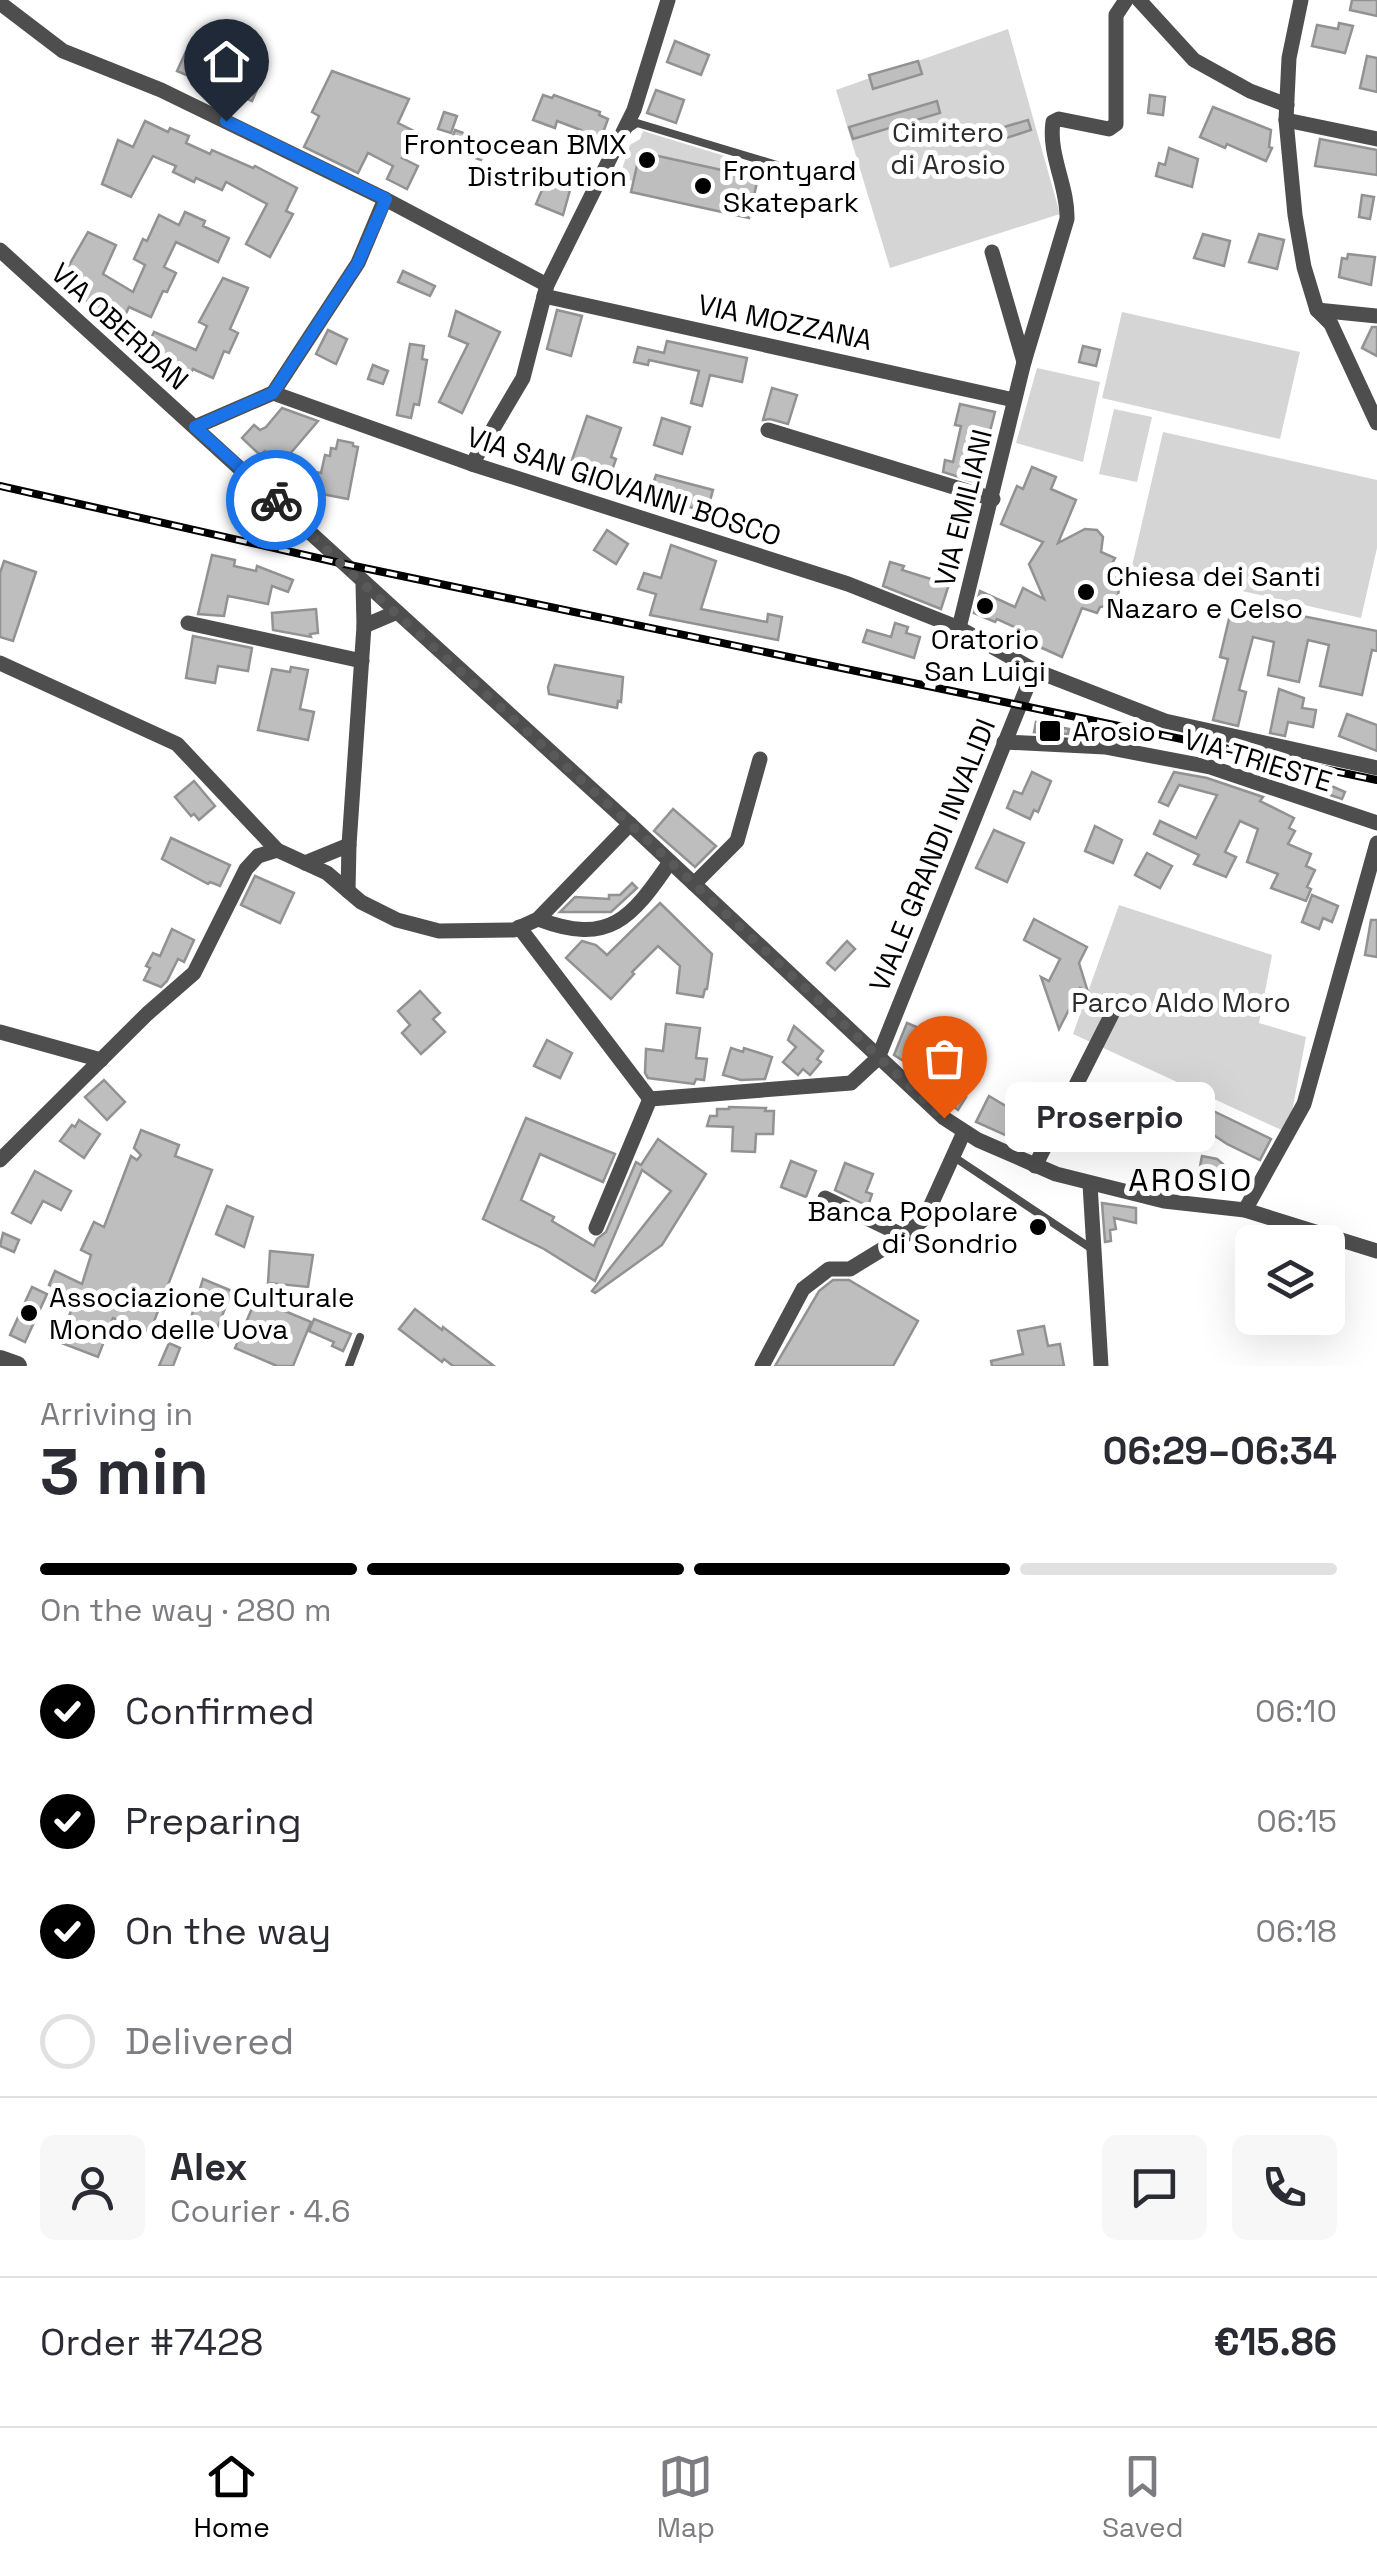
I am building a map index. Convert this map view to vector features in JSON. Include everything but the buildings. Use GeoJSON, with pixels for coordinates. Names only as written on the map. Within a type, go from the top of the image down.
{"type":"FeatureCollection","features":[{"type":"Feature","properties":{"kind":"street"},"geometry":{"type":"LineString","coordinates":[[472,464],[522,378],[545,291],[634,110],[668,0]]}},
{"type":"Feature","properties":{"kind":"street","name":"VIA EMILIANI"},"geometry":{"type":"LineString","coordinates":[[959,628],[1024,362],[1067,219],[1068,203],[1050,137],[1053,122],[1059,119],[1109,129],[1116,124],[1116,15],[1126,0]]}},
{"type":"Feature","properties":{"kind":"street"},"geometry":{"type":"LineString","coordinates":[[1139,0],[1194,60],[1287,112],[1377,139]]}},
{"type":"Feature","properties":{"kind":"street"},"geometry":{"type":"LineString","coordinates":[[1301,0],[1289,58],[1287,112],[1295,215],[1304,267],[1317,310],[1330,324],[1377,423]]}},
{"type":"Feature","properties":{"kind":"street","name":"VIA MOZZANA"},"geometry":{"type":"LineString","coordinates":[[0,3],[63,51],[162,90],[386,199],[545,291],[1014,400]]}},
{"type":"Feature","properties":{"kind":"street"},"geometry":{"type":"LineString","coordinates":[[195,427],[273,393],[358,263],[386,199]]}},
{"type":"Feature","properties":{"kind":"street","name":"VIA OBERDAN"},"geometry":{"type":"LineString","coordinates":[[0,250],[630,824],[944,1118],[964,1132],[1035,1166],[1090,1184],[1164,1201],[1244,1210],[1377,1250]]}},
{"type":"Feature","properties":{"kind":"street"},"geometry":{"type":"LineString","coordinates":[[992,252],[1024,362]]}},
{"type":"Feature","properties":{"kind":"street"},"geometry":{"type":"LineString","coordinates":[[1317,310],[1377,316]]}},
{"type":"Feature","properties":{"kind":"street","name":"VIA SAN GIOVANNI BOSCO"},"geometry":{"type":"LineString","coordinates":[[273,393],[472,464],[848,584],[959,628],[1034,670],[1165,721],[1377,768]]}},
{"type":"Feature","properties":{"kind":"street"},"geometry":{"type":"LineString","coordinates":[[768,430],[993,500]]}},
{"type":"Feature","properties":{"kind":"street"},"geometry":{"type":"LineString","coordinates":[[348,891],[364,584]]}},
{"type":"Feature","properties":{"kind":"street"},"geometry":{"type":"LineString","coordinates":[[364,626],[397,612]]}},
{"type":"Feature","properties":{"kind":"street"},"geometry":{"type":"LineString","coordinates":[[188,623],[362,661]]}},
{"type":"Feature","properties":{"kind":"street"},"geometry":{"type":"LineString","coordinates":[[0,663],[177,744],[277,850],[327,873],[361,902],[397,920],[439,931],[519,928],[538,918],[630,824]]}},
{"type":"Feature","properties":{"kind":"street","name":"VIALE GRANDI INVALIDI"},"geometry":{"type":"LineString","coordinates":[[878,1058],[1034,670]]}},
{"type":"Feature","properties":{"kind":"street","name":"VIA TRIESTE"},"geometry":{"type":"LineString","coordinates":[[1004,742],[1104,747],[1210,767],[1377,823]]}},
{"type":"Feature","properties":{"kind":"street"},"geometry":{"type":"LineString","coordinates":[[694,884],[737,840],[760,759]]}},
{"type":"Feature","properties":{"kind":"street"},"geometry":{"type":"LineString","coordinates":[[1244,1210],[1304,1104],[1372,874],[1377,843]]}},
{"type":"Feature","properties":{"kind":"street"},"geometry":{"type":"LineString","coordinates":[[305,864],[350,845]]}},
{"type":"Feature","properties":{"kind":"street"},"geometry":{"type":"LineString","coordinates":[[0,1160],[194,973],[246,869],[258,856],[277,850]]}},
{"type":"Feature","properties":{"kind":"street"},"geometry":{"type":"LineString","coordinates":[[538,918],[558,926],[603,930],[630,912],[670,862]]}},
{"type":"Feature","properties":{"kind":"street"},"geometry":{"type":"LineString","coordinates":[[519,928],[650,1099]]}},
{"type":"Feature","properties":{"kind":"street"},"geometry":{"type":"LineString","coordinates":[[1035,1166],[1116,1006]]}},
{"type":"Feature","properties":{"kind":"street"},"geometry":{"type":"LineString","coordinates":[[0,1032],[101,1060]]}},
{"type":"Feature","properties":{"kind":"street"},"geometry":{"type":"LineString","coordinates":[[650,1099],[850,1083],[878,1058]]}},
{"type":"Feature","properties":{"kind":"street"},"geometry":{"type":"LineString","coordinates":[[596,1228],[650,1099]]}},
{"type":"Feature","properties":{"kind":"street"},"geometry":{"type":"LineString","coordinates":[[762,1366],[803,1288],[829,1269],[850,1269],[904,1236],[925,1218],[964,1132]]}},
{"type":"Feature","properties":{"kind":"street"},"geometry":{"type":"LineString","coordinates":[[1090,1184],[1101,1366]]}},
{"type":"Feature","properties":{"kind":"street"},"geometry":{"type":"LineString","coordinates":[[824,1198],[904,1236]]}},
{"type":"Feature","properties":{"kind":"street"},"geometry":{"type":"LineString","coordinates":[[0,1360],[17,1366]]}},
{"type":"Feature","properties":{"kind":"lane"},"geometry":{"type":"LineString","coordinates":[[622,136],[637,124],[777,164]]}},
{"type":"Feature","properties":{"kind":"lane"},"geometry":{"type":"LineString","coordinates":[[954,1156],[1092,1249]]}},
{"type":"Feature","properties":{"kind":"lane"},"geometry":{"type":"LineString","coordinates":[[349,1366],[360,1337]]}},
{"type":"Feature","properties":{"kind":"green space","name":"Cimitero di Arosio"},"geometry":{"type":"Polygon","coordinates":[[[1008,29],[1060,214],[890,268],[836,90],[1008,29]]]}},
{"type":"Feature","properties":{"kind":"green space"},"geometry":{"type":"Polygon","coordinates":[[[643,131],[751,164],[758,178],[641,152],[634,181],[619,178],[630,145],[640,139],[643,131]]]}},
{"type":"Feature","properties":{"kind":"green space"},"geometry":{"type":"Polygon","coordinates":[[[1122,312],[1300,352],[1280,439],[1102,398],[1122,312]]]}},
{"type":"Feature","properties":{"kind":"green space"},"geometry":{"type":"Polygon","coordinates":[[[1037,368],[1100,382],[1083,462],[1016,443],[1037,368]]]}},
{"type":"Feature","properties":{"kind":"green space"},"geometry":{"type":"Polygon","coordinates":[[[1114,409],[1152,417],[1137,482],[1099,474],[1114,409]]]}},
{"type":"Feature","properties":{"kind":"green space"},"geometry":{"type":"Polygon","coordinates":[[[1163,432],[1377,480],[1377,548],[1361,618],[1132,566],[1163,432]]]}},
{"type":"Feature","properties":{"kind":"green space","name":"Parco Aldo Moro"},"geometry":{"type":"Polygon","coordinates":[[[1119,905],[1272,955],[1259,1023],[1306,1037],[1288,1133],[1073,1034],[1119,905]]]}},
{"type":"Feature","properties":{"kind":"railway"},"geometry":{"type":"LineString","coordinates":[[0,486],[340,563],[1377,780]]}},
{"type":"Feature","properties":{"kind":"way so far"},"geometry":{"type":"LineString","coordinates":[[276,500],[944,1118]]}},
{"type":"Feature","properties":{"kind":"place","name":"Frontocean BMX Distribution"},"geometry":{"type":"Point","coordinates":[647,160]}},
{"type":"Feature","properties":{"kind":"place","name":"Frontyard Skatepark"},"geometry":{"type":"Point","coordinates":[703,186]}},
{"type":"Feature","properties":{"kind":"place","name":"Chiesa dei Santi Nazaro e Celso"},"geometry":{"type":"Point","coordinates":[1086,592]}},
{"type":"Feature","properties":{"kind":"place","name":"Oratorio San Luigi"},"geometry":{"type":"Point","coordinates":[985,606]}},
{"type":"Feature","properties":{"kind":"place","name":"Arosio"},"geometry":{"type":"Point","coordinates":[1050,731]}},
{"type":"Feature","properties":{"kind":"place","name":"Proserpio"},"geometry":{"type":"Point","coordinates":[944,1118]}},
{"type":"Feature","properties":{"kind":"place","name":"Banca Popolare di Sondrio"},"geometry":{"type":"Point","coordinates":[1038,1227]}},
{"type":"Feature","properties":{"kind":"place","name":"Associazione Culturale Mondo delle Uova"},"geometry":{"type":"Point","coordinates":[29,1313]}},
{"type":"Feature","properties":{"kind":"district","name":"AROSIO"},"geometry":{"type":"Point","coordinates":[1191,1180]}},
{"type":"Feature","properties":{"kind":"route"},"geometry":{"type":"LineString","coordinates":[[226,121],[386,199],[358,263],[273,393],[195,427],[276,500]]}}]}
